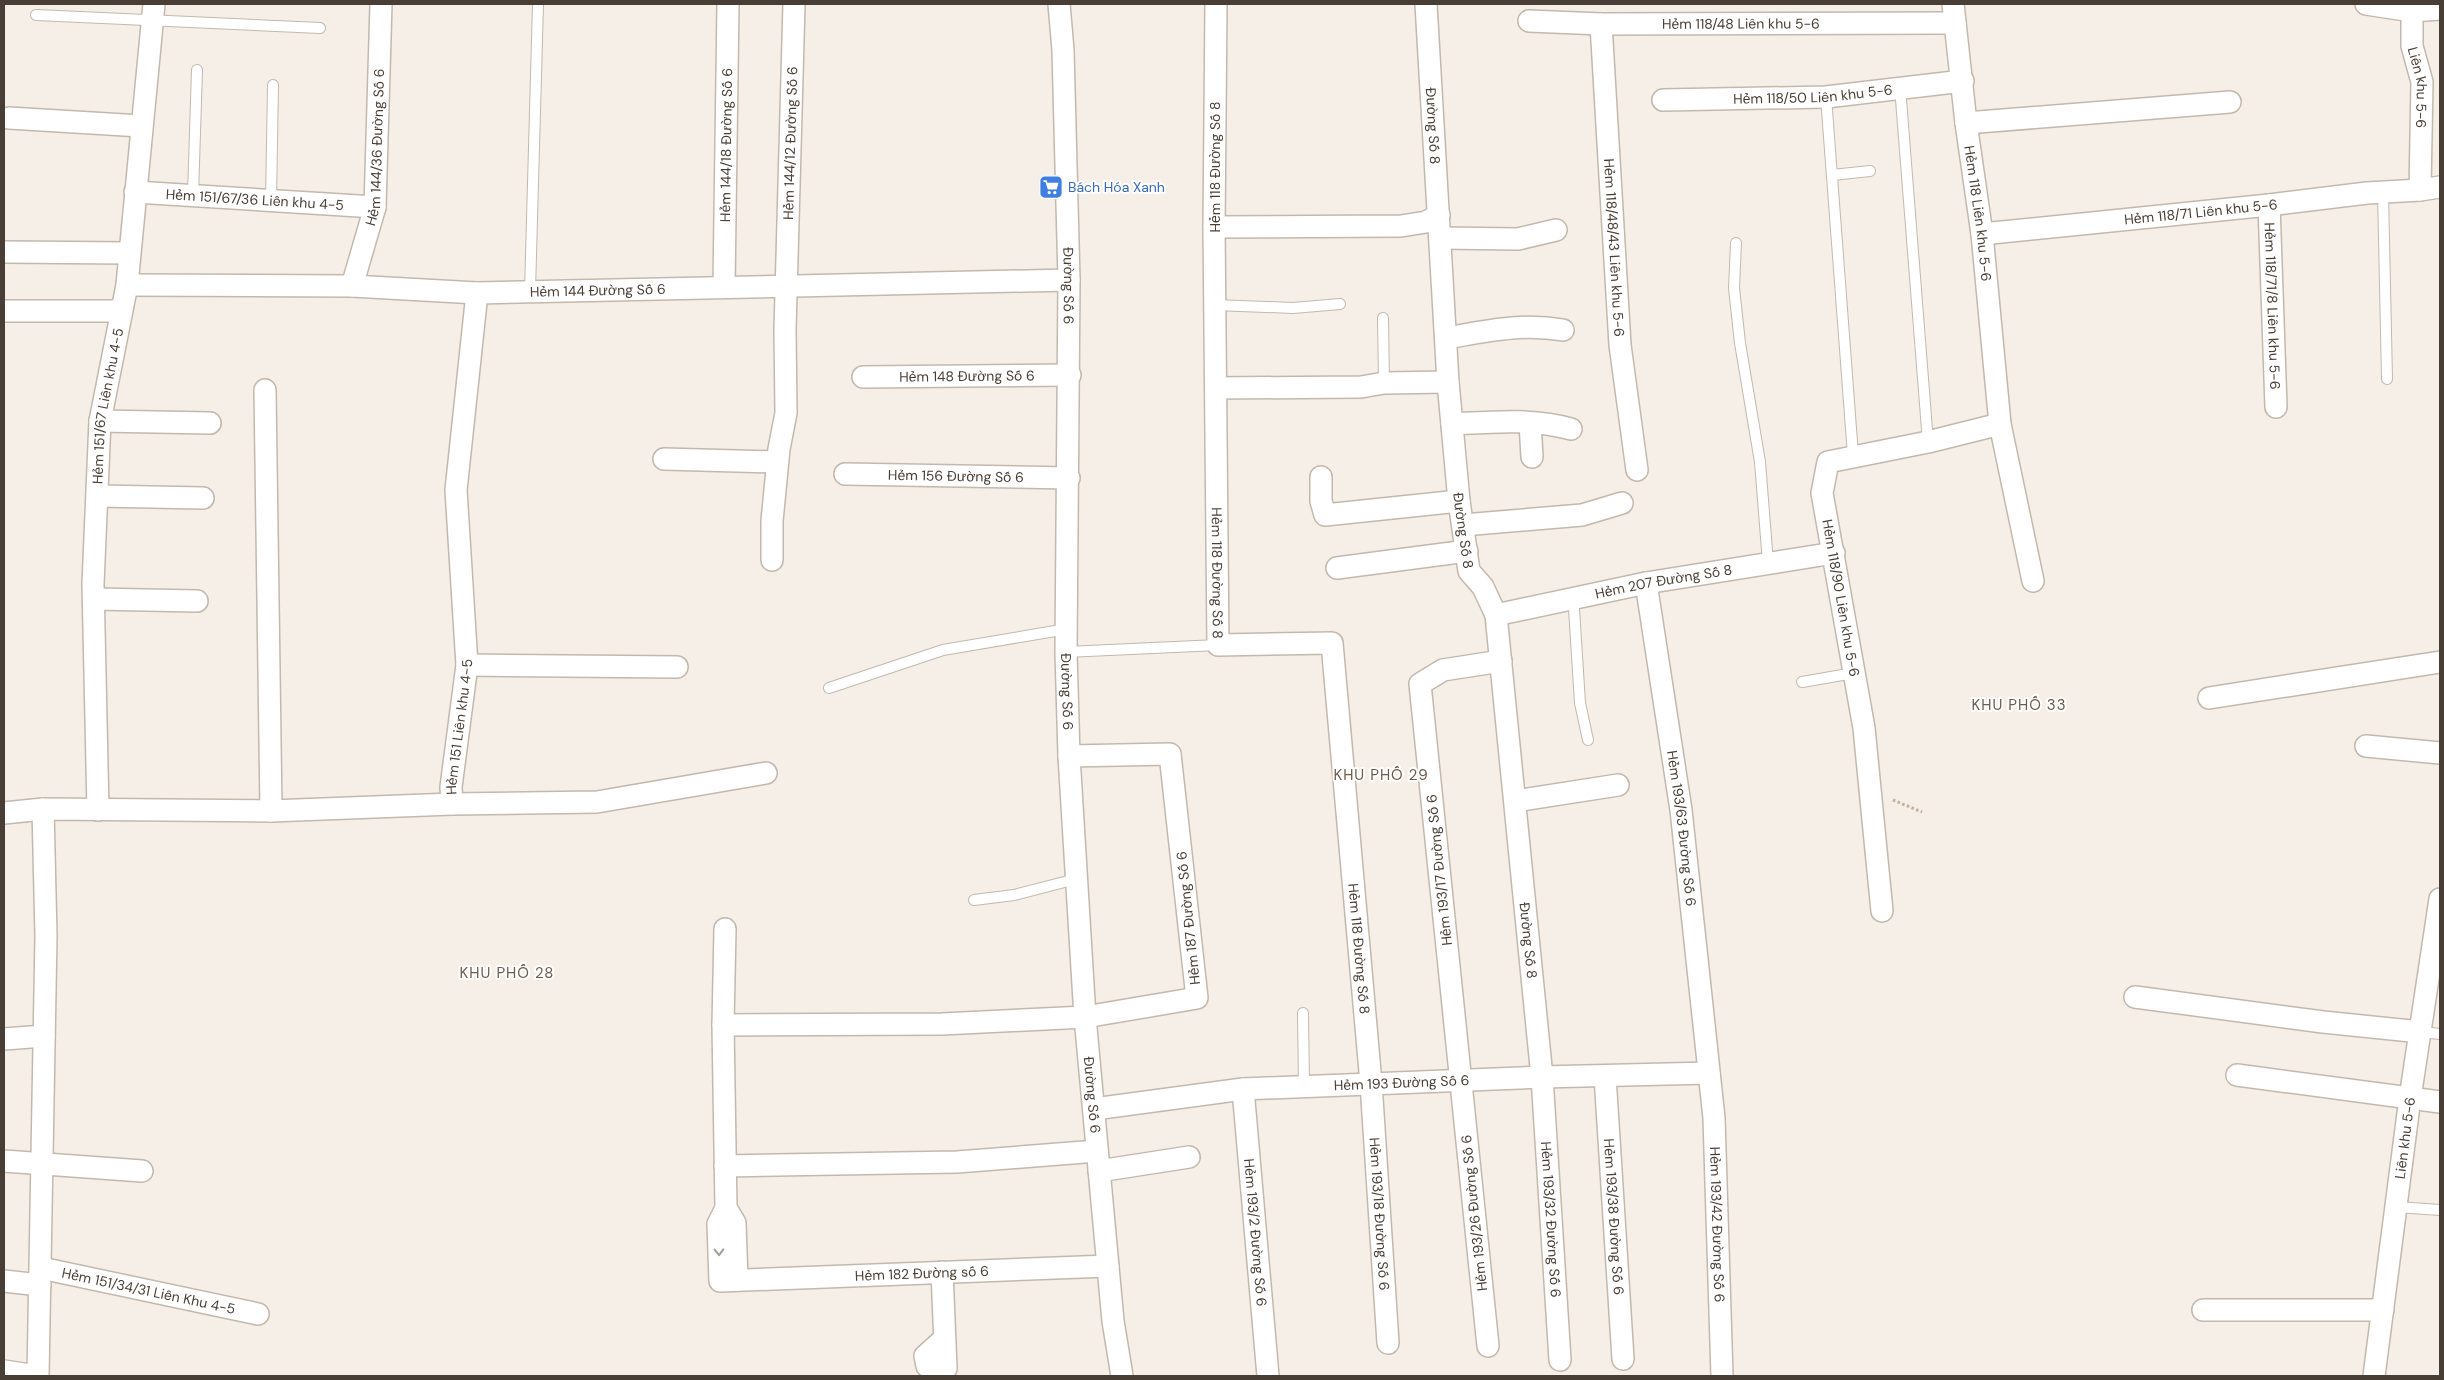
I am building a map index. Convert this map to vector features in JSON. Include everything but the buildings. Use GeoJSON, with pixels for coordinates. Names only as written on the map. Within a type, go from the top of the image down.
{"type":"FeatureCollection","features":[{"type":"Feature","properties":{"kind":"street","name":"Hẻm 144/36 Đường Số 6"},"geometry":{"type":"LineString","coordinates":[[352,286],[375,207],[381,4]]}},
{"type":"Feature","properties":{"kind":"street","name":"Hẻm 144/18 Đường Số 6"},"geometry":{"type":"LineString","coordinates":[[724,286],[728,4]]}},
{"type":"Feature","properties":{"kind":"street","name":"Hẻm 144/12 Đường Số 6"},"geometry":{"type":"LineString","coordinates":[[772,560],[772,521],[778,462],[786,413],[787,284],[794,4]]}},
{"type":"Feature","properties":{"kind":"street","name":"Đường Số 6"},"geometry":{"type":"LineString","coordinates":[[1059,4],[1063,50],[1069,280],[1070,375],[1066,652],[1069,756],[1085,1017],[1113,1321],[1122,1376]]}},
{"type":"Feature","properties":{"kind":"street","name":"Hẻm 118 Đường Số 8"},"geometry":{"type":"LineString","coordinates":[[1216,4],[1214,226],[1218,645],[1332,643],[1372,1083]]}},
{"type":"Feature","properties":{"kind":"street","name":"Đường Số 8"},"geometry":{"type":"LineString","coordinates":[[1426,4],[1448,382],[1459,501],[1469,571],[1482,587],[1496,615],[1542,1077]]}},
{"type":"Feature","properties":{"kind":"street"},"geometry":{"type":"LineString","coordinates":[[2366,4],[2412,12],[2440,9]]}},
{"type":"Feature","properties":{"kind":"street","name":"Hẻm 151/67 Liên khu 4-5"},"geometry":{"type":"LineString","coordinates":[[98,810],[94,599],[100,422],[120,311],[127,285],[153,12]]}},
{"type":"Feature","properties":{"kind":"street","name":"Liên khu 5-6"},"geometry":{"type":"LineString","coordinates":[[2412,12],[2412,46],[2422,82],[2430,189]]}},
{"type":"Feature","properties":{"kind":"street","name":"Hẻm 118/48 Liên khu 5-6"},"geometry":{"type":"LineString","coordinates":[[1529,21],[1602,24],[1954,13]]}},
{"type":"Feature","properties":{"kind":"street","name":"Hẻm 118 Liên khu 5-6"},"geometry":{"type":"LineString","coordinates":[[1954,13],[1963,81],[1966,124],[1982,234],[2000,424],[2033,581]]}},
{"type":"Feature","properties":{"kind":"street","name":"Hẻm 118/48/43 Liên khu 5-6"},"geometry":{"type":"LineString","coordinates":[[1602,24],[1620,344],[1637,470]]}},
{"type":"Feature","properties":{"kind":"street","name":"Hẻm 118/50 Liên khu 5-6"},"geometry":{"type":"LineString","coordinates":[[1663,100],[1826,97],[1963,81]]}},
{"type":"Feature","properties":{"kind":"street"},"geometry":{"type":"LineString","coordinates":[[1966,124],[2230,102]]}},
{"type":"Feature","properties":{"kind":"street"},"geometry":{"type":"LineString","coordinates":[[9,118],[141,126]]}},
{"type":"Feature","properties":{"kind":"street","name":"Hẻm 118/71 Liên khu 5-6"},"geometry":{"type":"LineString","coordinates":[[1982,234],[2383,192],[2430,189]]}},
{"type":"Feature","properties":{"kind":"street","name":"Hẻm 151/67/36 Liên khu 4-5"},"geometry":{"type":"LineString","coordinates":[[135,192],[375,207]]}},
{"type":"Feature","properties":{"kind":"street","name":"Hẻm 118/71/8 Liên khu 5-6"},"geometry":{"type":"LineString","coordinates":[[2269,205],[2276,407]]}},
{"type":"Feature","properties":{"kind":"street"},"geometry":{"type":"LineString","coordinates":[[1214,226],[1401,226],[1426,222],[1439,215]]}},
{"type":"Feature","properties":{"kind":"street"},"geometry":{"type":"LineString","coordinates":[[1440,238],[1518,239],[1556,230]]}},
{"type":"Feature","properties":{"kind":"street"},"geometry":{"type":"LineString","coordinates":[[4,252],[129,253]]}},
{"type":"Feature","properties":{"kind":"street","name":"Hẻm 144 Đường Số 6"},"geometry":{"type":"LineString","coordinates":[[127,285],[352,286],[477,293],[787,284],[1069,280]]}},
{"type":"Feature","properties":{"kind":"street","name":"Hẻm 151 Liên khu 4-5"},"geometry":{"type":"LineString","coordinates":[[4,813],[43,809],[271,811],[452,804],[451,787],[467,665],[456,490],[477,293]]}},
{"type":"Feature","properties":{"kind":"street"},"geometry":{"type":"LineString","coordinates":[[4,311],[120,311]]}},
{"type":"Feature","properties":{"kind":"street"},"geometry":{"type":"LineString","coordinates":[[1446,338],[1515,326],[1539,326],[1563,330]]}},
{"type":"Feature","properties":{"kind":"street","name":"Hẻm 148 Đường Số 6"},"geometry":{"type":"LineString","coordinates":[[863,377],[1070,375]]}},
{"type":"Feature","properties":{"kind":"street"},"geometry":{"type":"LineString","coordinates":[[1216,388],[1361,387],[1384,383],[1448,382]]}},
{"type":"Feature","properties":{"kind":"street"},"geometry":{"type":"LineString","coordinates":[[265,390],[271,811]]}},
{"type":"Feature","properties":{"kind":"street"},"geometry":{"type":"LineString","coordinates":[[100,422],[210,423]]}},
{"type":"Feature","properties":{"kind":"street"},"geometry":{"type":"LineString","coordinates":[[1452,424],[1530,423],[1572,428]]}},
{"type":"Feature","properties":{"kind":"street"},"geometry":{"type":"LineString","coordinates":[[1530,423],[1532,457]]}},
{"type":"Feature","properties":{"kind":"street","name":"Hẻm 118/90 Liên khu 5-6"},"geometry":{"type":"LineString","coordinates":[[1882,911],[1864,728],[1822,493],[1828,462],[1853,455],[1928,442],[2000,424]]}},
{"type":"Feature","properties":{"kind":"street"},"geometry":{"type":"LineString","coordinates":[[664,459],[778,462]]}},
{"type":"Feature","properties":{"kind":"street","name":"Hẻm 156 Đường Số 6"},"geometry":{"type":"LineString","coordinates":[[845,474],[1069,478]]}},
{"type":"Feature","properties":{"kind":"street"},"geometry":{"type":"LineString","coordinates":[[1322,477],[1321,501],[1325,515],[1459,501]]}},
{"type":"Feature","properties":{"kind":"street"},"geometry":{"type":"LineString","coordinates":[[98,496],[204,498]]}},
{"type":"Feature","properties":{"kind":"street"},"geometry":{"type":"LineString","coordinates":[[1463,525],[1582,515],[1622,503]]}},
{"type":"Feature","properties":{"kind":"street"},"geometry":{"type":"LineString","coordinates":[[1337,568],[1467,551]]}},
{"type":"Feature","properties":{"kind":"street","name":"Hẻm 207 Đường Số 8"},"geometry":{"type":"LineString","coordinates":[[1496,615],[1646,582],[1834,553]]}},
{"type":"Feature","properties":{"kind":"street","name":"Hẻm 193/63 Đường Số 6"},"geometry":{"type":"LineString","coordinates":[[1646,582],[1681,810],[1709,1073]]}},
{"type":"Feature","properties":{"kind":"street"},"geometry":{"type":"LineString","coordinates":[[94,599],[197,600]]}},
{"type":"Feature","properties":{"kind":"street","name":"Hẻm 193/17 Đường Số 6"},"geometry":{"type":"LineString","coordinates":[[1460,1080],[1420,684],[1442,670],[1501,661]]}},
{"type":"Feature","properties":{"kind":"street"},"geometry":{"type":"LineString","coordinates":[[2209,698],[2440,662]]}},
{"type":"Feature","properties":{"kind":"street"},"geometry":{"type":"LineString","coordinates":[[467,665],[678,667]]}},
{"type":"Feature","properties":{"kind":"street"},"geometry":{"type":"LineString","coordinates":[[2366,746],[2440,753]]}},
{"type":"Feature","properties":{"kind":"street","name":"Hẻm 187 Đường Số 6"},"geometry":{"type":"LineString","coordinates":[[1069,756],[1170,754],[1197,998],[1085,1017]]}},
{"type":"Feature","properties":{"kind":"street"},"geometry":{"type":"LineString","coordinates":[[452,804],[598,802],[766,773]]}},
{"type":"Feature","properties":{"kind":"street"},"geometry":{"type":"LineString","coordinates":[[1515,801],[1618,784]]}},
{"type":"Feature","properties":{"kind":"street"},"geometry":{"type":"LineString","coordinates":[[4,1372],[38,1376],[46,936],[43,809]]}},
{"type":"Feature","properties":{"kind":"street","name":"Liên khu 5-6"},"geometry":{"type":"LineString","coordinates":[[2374,1376],[2410,1098],[2431,1033],[2440,899]]}},
{"type":"Feature","properties":{"kind":"street"},"geometry":{"type":"LineString","coordinates":[[725,929],[723,1025],[725,1166],[1189,1158]]}},
{"type":"Feature","properties":{"kind":"street"},"geometry":{"type":"LineString","coordinates":[[2135,997],[2323,1022],[2431,1033]]}},
{"type":"Feature","properties":{"kind":"street"},"geometry":{"type":"LineString","coordinates":[[723,1025],[942,1024],[1085,1017]]}},
{"type":"Feature","properties":{"kind":"street"},"geometry":{"type":"LineString","coordinates":[[4,1039],[44,1036]]}},
{"type":"Feature","properties":{"kind":"street","name":"Hẻm 193 Đường Số 6"},"geometry":{"type":"LineString","coordinates":[[1094,1109],[1242,1089],[1542,1077],[1709,1073]]}},
{"type":"Feature","properties":{"kind":"street","name":"Hẻm 193/42 Đường Số 6"},"geometry":{"type":"LineString","coordinates":[[1709,1073],[1714,1118],[1722,1376]]}},
{"type":"Feature","properties":{"kind":"street"},"geometry":{"type":"LineString","coordinates":[[2237,1075],[2440,1102]]}},
{"type":"Feature","properties":{"kind":"street","name":"Hẻm 193/38 Đường Số 6"},"geometry":{"type":"LineString","coordinates":[[1605,1076],[1623,1359]]}},
{"type":"Feature","properties":{"kind":"street","name":"Hẻm 193/32 Đường Số 6"},"geometry":{"type":"LineString","coordinates":[[1542,1077],[1560,1360]]}},
{"type":"Feature","properties":{"kind":"street","name":"Hẻm 193/26 Đường Số 6"},"geometry":{"type":"LineString","coordinates":[[1460,1080],[1488,1346]]}},
{"type":"Feature","properties":{"kind":"street","name":"Hẻm 193/18 Đường Số 6"},"geometry":{"type":"LineString","coordinates":[[1372,1083],[1388,1343]]}},
{"type":"Feature","properties":{"kind":"street","name":"Hẻm 193/2 Đường Số 6"},"geometry":{"type":"LineString","coordinates":[[1242,1089],[1268,1376]]}},
{"type":"Feature","properties":{"kind":"street"},"geometry":{"type":"LineString","coordinates":[[4,1161],[142,1170]]}},
{"type":"Feature","properties":{"kind":"street","name":"Hẻm 182 Đường số 6"},"geometry":{"type":"LineString","coordinates":[[725,1166],[726,1208],[735,1223],[737,1280],[1108,1266]]}},
{"type":"Feature","properties":{"kind":"street"},"geometry":{"type":"LineString","coordinates":[[942,1272],[944,1339]]}},
{"type":"Feature","properties":{"kind":"street","name":"Hẻm 151/34/31 Liên Khu 4-5"},"geometry":{"type":"LineString","coordinates":[[4,1281],[40,1276],[258,1314]]}},
{"type":"Feature","properties":{"kind":"street"},"geometry":{"type":"LineString","coordinates":[[2203,1310],[2383,1310]]}},
{"type":"Feature","properties":{"kind":"lane"},"geometry":{"type":"LineString","coordinates":[[530,291],[538,4]]}},
{"type":"Feature","properties":{"kind":"lane"},"geometry":{"type":"LineString","coordinates":[[36,15],[153,12],[320,28]]}},
{"type":"Feature","properties":{"kind":"lane"},"geometry":{"type":"LineString","coordinates":[[193,196],[197,70]]}},
{"type":"Feature","properties":{"kind":"lane"},"geometry":{"type":"LineString","coordinates":[[271,200],[273,85]]}},
{"type":"Feature","properties":{"kind":"lane"},"geometry":{"type":"LineString","coordinates":[[1900,87],[1928,442]]}},
{"type":"Feature","properties":{"kind":"lane"},"geometry":{"type":"LineString","coordinates":[[1826,97],[1853,455]]}},
{"type":"Feature","properties":{"kind":"lane"},"geometry":{"type":"LineString","coordinates":[[1832,175],[1870,171]]}},
{"type":"Feature","properties":{"kind":"lane"},"geometry":{"type":"LineString","coordinates":[[2383,192],[2386,379]]}},
{"type":"Feature","properties":{"kind":"lane"},"geometry":{"type":"LineString","coordinates":[[1736,243],[1734,288],[1740,343],[1760,462],[1768,563]]}},
{"type":"Feature","properties":{"kind":"lane"},"geometry":{"type":"LineString","coordinates":[[1215,305],[1292,308],[1340,304]]}},
{"type":"Feature","properties":{"kind":"lane"},"geometry":{"type":"LineString","coordinates":[[1383,318],[1384,383]]}},
{"type":"Feature","properties":{"kind":"lane"},"geometry":{"type":"LineString","coordinates":[[1570,599],[1574,609],[1580,703],[1588,740]]}},
{"type":"Feature","properties":{"kind":"lane"},"geometry":{"type":"LineString","coordinates":[[829,688],[943,650],[1067,629]]}},
{"type":"Feature","properties":{"kind":"lane"},"geometry":{"type":"LineString","coordinates":[[1066,652],[1218,645]]}},
{"type":"Feature","properties":{"kind":"lane"},"geometry":{"type":"LineString","coordinates":[[1802,682],[1854,673]]}},
{"type":"Feature","properties":{"kind":"lane"},"geometry":{"type":"LineString","coordinates":[[974,900],[1014,895],[1076,879]]}},
{"type":"Feature","properties":{"kind":"lane"},"geometry":{"type":"LineString","coordinates":[[1302,1013],[1304,1086]]}},
{"type":"Feature","properties":{"kind":"lane"},"geometry":{"type":"LineString","coordinates":[[2397,1206],[2440,1210]]}},
{"type":"Feature","properties":{"kind":"path"},"geometry":{"type":"LineString","coordinates":[[1870,794],[1897,801],[1922,812]]}},
{"type":"Feature","properties":{"kind":"place","name":"Bách Hóa Xanh"},"geometry":{"type":"Point","coordinates":[1051,187]}},
{"type":"Feature","properties":{"kind":"district","name":"KHU PHỐ 33"},"geometry":{"type":"Point","coordinates":[2019,705]}},
{"type":"Feature","properties":{"kind":"district","name":"KHU PHỐ 29"},"geometry":{"type":"Point","coordinates":[1381,775]}},
{"type":"Feature","properties":{"kind":"district","name":"KHU PHỐ 28"},"geometry":{"type":"Point","coordinates":[507,973]}}]}
